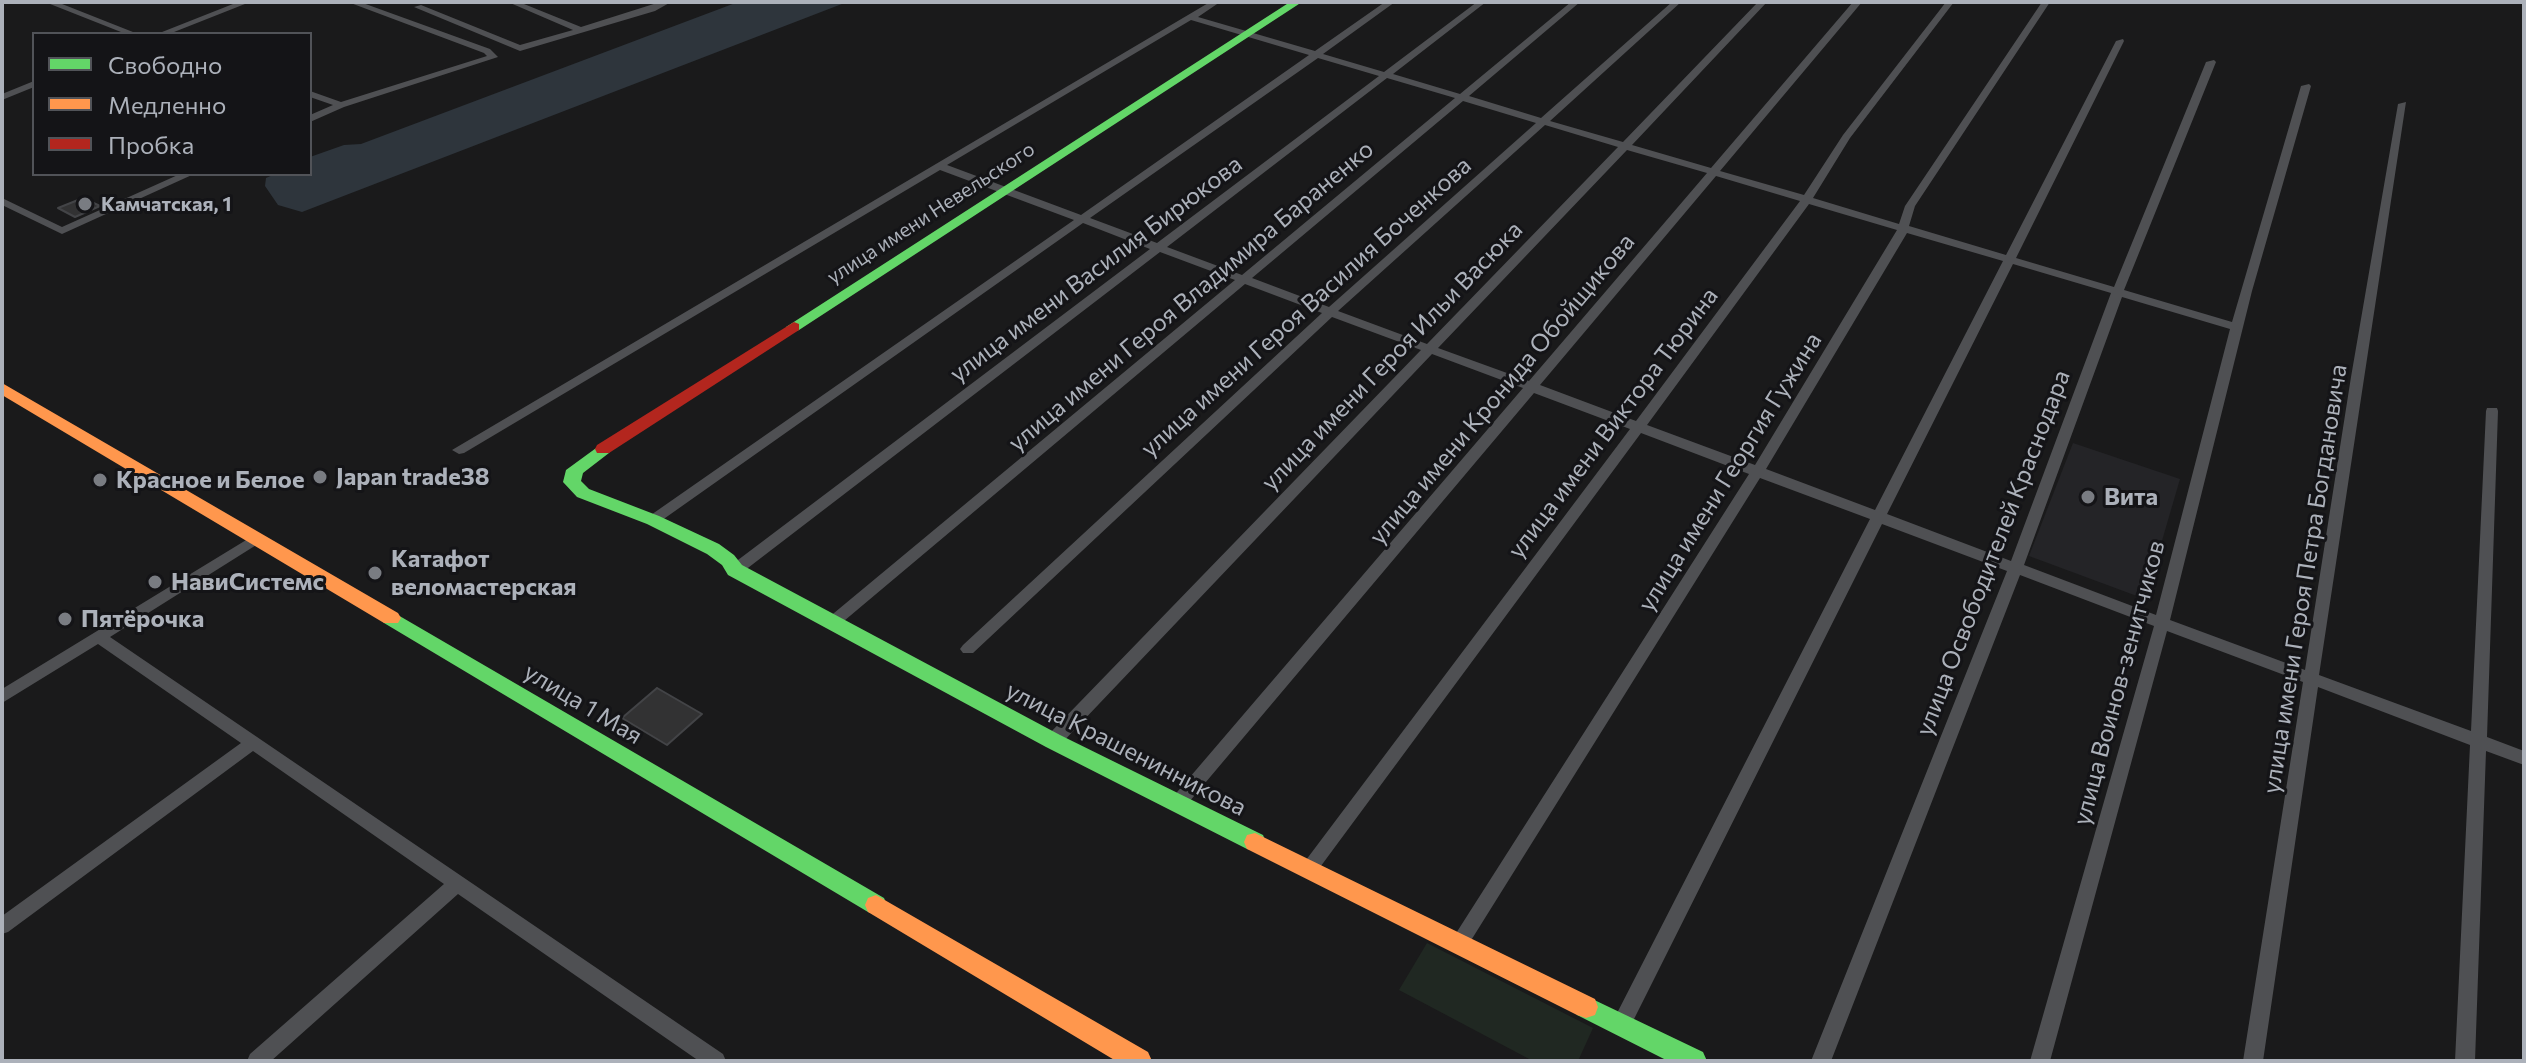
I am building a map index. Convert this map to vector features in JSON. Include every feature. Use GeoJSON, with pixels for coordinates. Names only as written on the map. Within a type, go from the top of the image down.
{"type":"FeatureCollection","features":[{"type":"Feature","properties":{"kind":"street"},"geometry":{"type":"LineString","coordinates":[[49,2],[129,32]]}},
{"type":"Feature","properties":{"kind":"street"},"geometry":{"type":"LineString","coordinates":[[166,32],[246,2]]}},
{"type":"Feature","properties":{"kind":"street"},"geometry":{"type":"LineString","coordinates":[[312,118],[341,105],[493,57],[487,51],[352,2]]}},
{"type":"Feature","properties":{"kind":"street"},"geometry":{"type":"LineString","coordinates":[[389,15],[432,2]]}},
{"type":"Feature","properties":{"kind":"street"},"geometry":{"type":"LineString","coordinates":[[512,2],[581,30]]}},
{"type":"Feature","properties":{"kind":"street"},"geometry":{"type":"LineString","coordinates":[[459,450],[1216,2]]}},
{"type":"Feature","properties":{"kind":"street","name":"улица имени Невельского"},"geometry":{"type":"LineString","coordinates":[[588,459],[1297,2]]}},
{"type":"Feature","properties":{"kind":"street"},"geometry":{"type":"LineString","coordinates":[[653,520],[1391,2]]}},
{"type":"Feature","properties":{"kind":"street","name":"улица имени Василия Бирюкова"},"geometry":{"type":"LineString","coordinates":[[735,570],[1482,2]]}},
{"type":"Feature","properties":{"kind":"street","name":"улица имени Героя Владимира Бараненко"},"geometry":{"type":"LineString","coordinates":[[833,622],[1576,2]]}},
{"type":"Feature","properties":{"kind":"street","name":"улица имени Героя Василия Боченкова"},"geometry":{"type":"LineString","coordinates":[[968,649],[1331,311],[1677,2]]}},
{"type":"Feature","properties":{"kind":"street","name":"улица имени Героя Ильи Васюка"},"geometry":{"type":"LineString","coordinates":[[1053,741],[1763,2]]}},
{"type":"Feature","properties":{"kind":"street","name":"улица имени Кронида Обойщикова"},"geometry":{"type":"LineString","coordinates":[[1178,803],[1858,2]]}},
{"type":"Feature","properties":{"kind":"street","name":"улица имени Виктора Тюрина"},"geometry":{"type":"LineString","coordinates":[[1309,869],[1806,199],[1846,137],[1950,2]]}},
{"type":"Feature","properties":{"kind":"street","name":"улица имени Георгия Гужина"},"geometry":{"type":"LineString","coordinates":[[1459,944],[1758,471],[1903,228],[1910,206],[2046,2]]}},
{"type":"Feature","properties":{"kind":"street"},"geometry":{"type":"LineString","coordinates":[[418,7],[520,48],[659,3]]}},
{"type":"Feature","properties":{"kind":"street"},"geometry":{"type":"LineString","coordinates":[[1190,17],[2237,327]]}},
{"type":"Feature","properties":{"kind":"street"},"geometry":{"type":"LineString","coordinates":[[1621,1025],[2120,41]]}},
{"type":"Feature","properties":{"kind":"street","name":"улица Освободителей Краснодара"},"geometry":{"type":"LineString","coordinates":[[1821,1061],[2016,567],[2118,292],[2211,62]]}},
{"type":"Feature","properties":{"kind":"street"},"geometry":{"type":"LineString","coordinates":[[2,97],[32,86]]}},
{"type":"Feature","properties":{"kind":"street","name":"улица Воинов-зенитчиков"},"geometry":{"type":"LineString","coordinates":[[2040,1061],[2162,622],[2237,327],[2306,86]]}},
{"type":"Feature","properties":{"kind":"street"},"geometry":{"type":"LineString","coordinates":[[312,95],[341,105]]}},
{"type":"Feature","properties":{"kind":"street","name":"улица имени Героя Петра Богдановича"},"geometry":{"type":"LineString","coordinates":[[2253,1061],[2358,368],[2403,104]]}},
{"type":"Feature","properties":{"kind":"street"},"geometry":{"type":"LineString","coordinates":[[940,166],[2524,758]]}},
{"type":"Feature","properties":{"kind":"street"},"geometry":{"type":"LineString","coordinates":[[2,201],[62,231],[185,176]]}},
{"type":"Feature","properties":{"kind":"street","name":"улица 1 Мая"},"geometry":{"type":"LineString","coordinates":[[2,388],[1139,1061]]}},
{"type":"Feature","properties":{"kind":"street"},"geometry":{"type":"LineString","coordinates":[[2465,1061],[2492,411]]}},
{"type":"Feature","properties":{"kind":"street","name":"улица Крашенинникова"},"geometry":{"type":"LineString","coordinates":[[588,459],[579,465],[571,477],[575,488],[713,549],[728,560],[735,570],[1053,741],[1694,1061]]}},
{"type":"Feature","properties":{"kind":"street"},"geometry":{"type":"LineString","coordinates":[[2,697],[256,539]]}},
{"type":"Feature","properties":{"kind":"street"},"geometry":{"type":"LineString","coordinates":[[99,637],[712,1060]]}},
{"type":"Feature","properties":{"kind":"street"},"geometry":{"type":"LineString","coordinates":[[2,926],[251,744]]}},
{"type":"Feature","properties":{"kind":"street"},"geometry":{"type":"LineString","coordinates":[[257,1061],[458,883]]}},
{"type":"Feature","properties":{"kind":"shaded area"},"geometry":{"type":"Polygon","coordinates":[[[738,2],[847,2],[302,212],[278,205],[265,186],[266,178],[270,176],[312,176],[312,156],[344,145],[361,144],[738,2]]]}},
{"type":"Feature","properties":{"kind":"shaded area"},"geometry":{"type":"Polygon","coordinates":[[[2073,443],[2180,479],[2145,599],[2029,556],[2073,443]]]}},
{"type":"Feature","properties":{"kind":"shaded area"},"geometry":{"type":"Polygon","coordinates":[[[1427,943],[1593,1028],[1578,1061],[1533,1061],[1399,990],[1427,943]]]}},
{"type":"Feature","properties":{"kind":"building","name":"Камчатская, 1"},"geometry":{"type":"Polygon","coordinates":[[[83,198],[100,206],[75,217],[58,208],[83,198]]]}},
{"type":"Feature","properties":{"kind":"building"},"geometry":{"type":"Polygon","coordinates":[[[657,688],[702,714],[667,745],[622,718],[657,688]]]}},
{"type":"Feature","properties":{"kind":"traffic: fast"},"geometry":{"type":"LineString","coordinates":[[794,327],[1297,2]]}},
{"type":"Feature","properties":{"kind":"traffic: fast"},"geometry":{"type":"LineString","coordinates":[[603,449],[575,470],[572,482],[583,493],[653,520],[713,549],[728,560],[735,570],[1053,741],[1255,842]]}},
{"type":"Feature","properties":{"kind":"traffic: fast"},"geometry":{"type":"LineString","coordinates":[[391,618],[876,905]]}},
{"type":"Feature","properties":{"kind":"traffic: fast"},"geometry":{"type":"LineString","coordinates":[[1586,1007],[1694,1061]]}},
{"type":"Feature","properties":{"kind":"traffic: slow"},"geometry":{"type":"LineString","coordinates":[[2,388],[391,618]]}},
{"type":"Feature","properties":{"kind":"traffic: slow"},"geometry":{"type":"LineString","coordinates":[[1255,842],[1586,1007]]}},
{"type":"Feature","properties":{"kind":"traffic: slow"},"geometry":{"type":"LineString","coordinates":[[876,905],[1139,1061]]}},
{"type":"Feature","properties":{"kind":"traffic: jam"},"geometry":{"type":"LineString","coordinates":[[603,449],[794,327]]}},
{"type":"Feature","properties":{"kind":"place","name":"Камчатская, 1"},"geometry":{"type":"Point","coordinates":[85,204]}},
{"type":"Feature","properties":{"kind":"place","name":"Japan trade38"},"geometry":{"type":"Point","coordinates":[320,477]}},
{"type":"Feature","properties":{"kind":"place","name":"Красное и Белое"},"geometry":{"type":"Point","coordinates":[100,480]}},
{"type":"Feature","properties":{"kind":"place","name":"Вита"},"geometry":{"type":"Point","coordinates":[2088,497]}},
{"type":"Feature","properties":{"kind":"place","name":"Катафот веломастерская"},"geometry":{"type":"Point","coordinates":[375,573]}},
{"type":"Feature","properties":{"kind":"place","name":"НавиСистемс"},"geometry":{"type":"Point","coordinates":[155,582]}},
{"type":"Feature","properties":{"kind":"place","name":"Пятёрочка"},"geometry":{"type":"Point","coordinates":[65,619]}}]}
